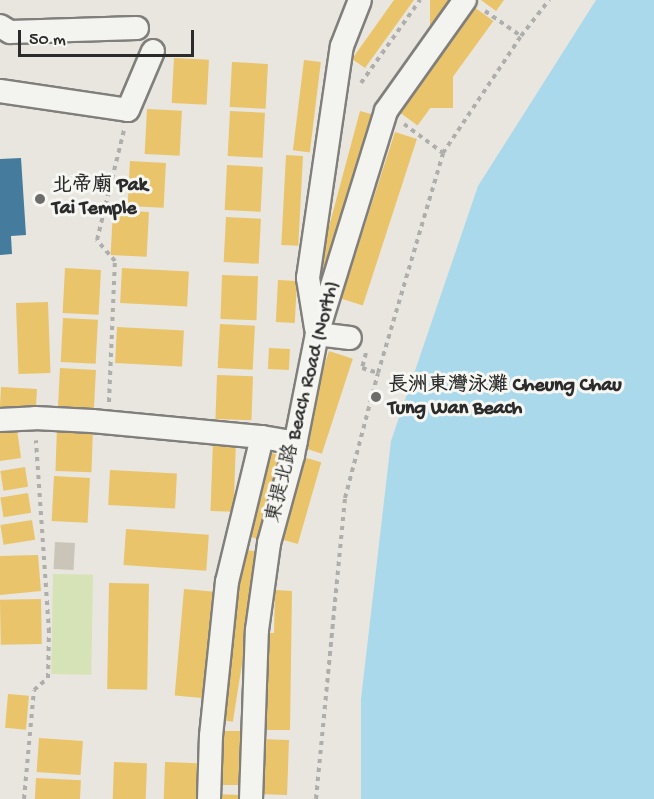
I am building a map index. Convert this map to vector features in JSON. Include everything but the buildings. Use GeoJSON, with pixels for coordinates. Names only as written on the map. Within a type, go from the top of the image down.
{"type":"FeatureCollection","features":[{"type":"Feature","properties":{"kind":"street"},"geometry":{"type":"LineString","coordinates":[[350,338],[317,334],[308,278],[342,46],[360,0]]}},
{"type":"Feature","properties":{"kind":"street","name":"東提北路 Beach Road (North)"},"geometry":{"type":"LineString","coordinates":[[251,799],[260,609],[269,543],[295,443],[317,334],[386,111],[472,3]]}},
{"type":"Feature","properties":{"kind":"street"},"geometry":{"type":"LineString","coordinates":[[0,26],[10,32],[137,28]]}},
{"type":"Feature","properties":{"kind":"street"},"geometry":{"type":"LineString","coordinates":[[0,92],[128,110],[153,51]]}},
{"type":"Feature","properties":{"kind":"street"},"geometry":{"type":"LineString","coordinates":[[0,420],[35,418],[108,423],[262,437],[295,443]]}},
{"type":"Feature","properties":{"kind":"street"},"geometry":{"type":"LineString","coordinates":[[209,799],[211,736],[227,582],[262,437]]}},
{"type":"Feature","properties":{"kind":"path"},"geometry":{"type":"LineString","coordinates":[[357,92],[420,0]]}},
{"type":"Feature","properties":{"kind":"path"},"geometry":{"type":"LineString","coordinates":[[316,799],[345,498],[378,373],[443,153],[521,36],[549,0]]}},
{"type":"Feature","properties":{"kind":"path"},"geometry":{"type":"LineString","coordinates":[[472,3],[521,36]]}},
{"type":"Feature","properties":{"kind":"path"},"geometry":{"type":"LineString","coordinates":[[108,423],[115,261],[97,240],[128,110]]}},
{"type":"Feature","properties":{"kind":"path"},"geometry":{"type":"LineString","coordinates":[[386,111],[443,153]]}},
{"type":"Feature","properties":{"kind":"path"},"geometry":{"type":"LineString","coordinates":[[362,368],[378,373]]}},
{"type":"Feature","properties":{"kind":"path"},"geometry":{"type":"LineString","coordinates":[[24,799],[34,690],[48,678],[49,632],[35,418]]}},
{"type":"Feature","properties":{"kind":"green space"},"geometry":{"type":"Polygon","coordinates":[[[53,574],[93,575],[91,675],[51,674],[53,574]]]}},
{"type":"Feature","properties":{"kind":"water"},"geometry":{"type":"Polygon","coordinates":[[[596,0],[654,0],[654,799],[361,799],[361,699],[391,441],[478,186],[596,0]]]}},
{"type":"Feature","properties":{"kind":"place","name":"北帝廟 Pak Tai Temple"},"geometry":{"type":"Point","coordinates":[40,199]}},
{"type":"Feature","properties":{"kind":"place","name":"長洲東灣泳灘 Cheung Chau Tung Wan Beach"},"geometry":{"type":"Point","coordinates":[376,397]}}]}
